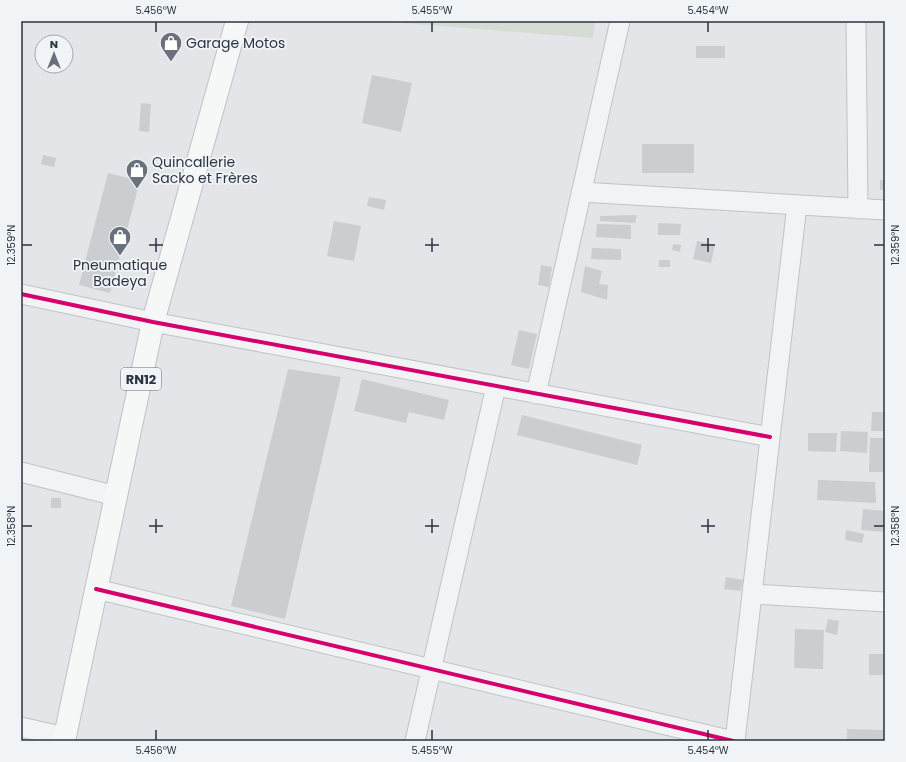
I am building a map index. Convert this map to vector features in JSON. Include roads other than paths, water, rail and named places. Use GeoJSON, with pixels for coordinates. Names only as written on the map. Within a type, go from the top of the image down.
{"type":"FeatureCollection","features":[{"type":"Feature","properties":{"kind":"main road","name":"RN12"},"geometry":{"type":"LineString","coordinates":[[64,739],[153,322],[237,21]]}},
{"type":"Feature","properties":{"kind":"street"},"geometry":{"type":"LineString","coordinates":[[536,394],[620,21]]}},
{"type":"Feature","properties":{"kind":"street"},"geometry":{"type":"LineString","coordinates":[[856,21],[858,209]]}},
{"type":"Feature","properties":{"kind":"street"},"geometry":{"type":"LineString","coordinates":[[581,192],[885,210]]}},
{"type":"Feature","properties":{"kind":"street"},"geometry":{"type":"LineString","coordinates":[[96,589],[734,741],[797,205]]}},
{"type":"Feature","properties":{"kind":"street"},"geometry":{"type":"LineString","coordinates":[[21,294],[153,322],[770,437]]}},
{"type":"Feature","properties":{"kind":"street"},"geometry":{"type":"LineString","coordinates":[[415,741],[496,386]]}},
{"type":"Feature","properties":{"kind":"street"},"geometry":{"type":"LineString","coordinates":[[21,472],[116,496]]}},
{"type":"Feature","properties":{"kind":"street"},"geometry":{"type":"LineString","coordinates":[[752,594],[885,602]]}},
{"type":"Feature","properties":{"kind":"street"},"geometry":{"type":"LineString","coordinates":[[21,727],[64,739]]}},
{"type":"Feature","properties":{"kind":"place","name":"Garage Motos"},"geometry":{"type":"Point","coordinates":[171,62]}},
{"type":"Feature","properties":{"kind":"place","name":"Quincallerie Sacko et Frères"},"geometry":{"type":"Point","coordinates":[137,190]}},
{"type":"Feature","properties":{"kind":"place","name":"Pneumatique Badeya"},"geometry":{"type":"Point","coordinates":[120,256]}}]}
